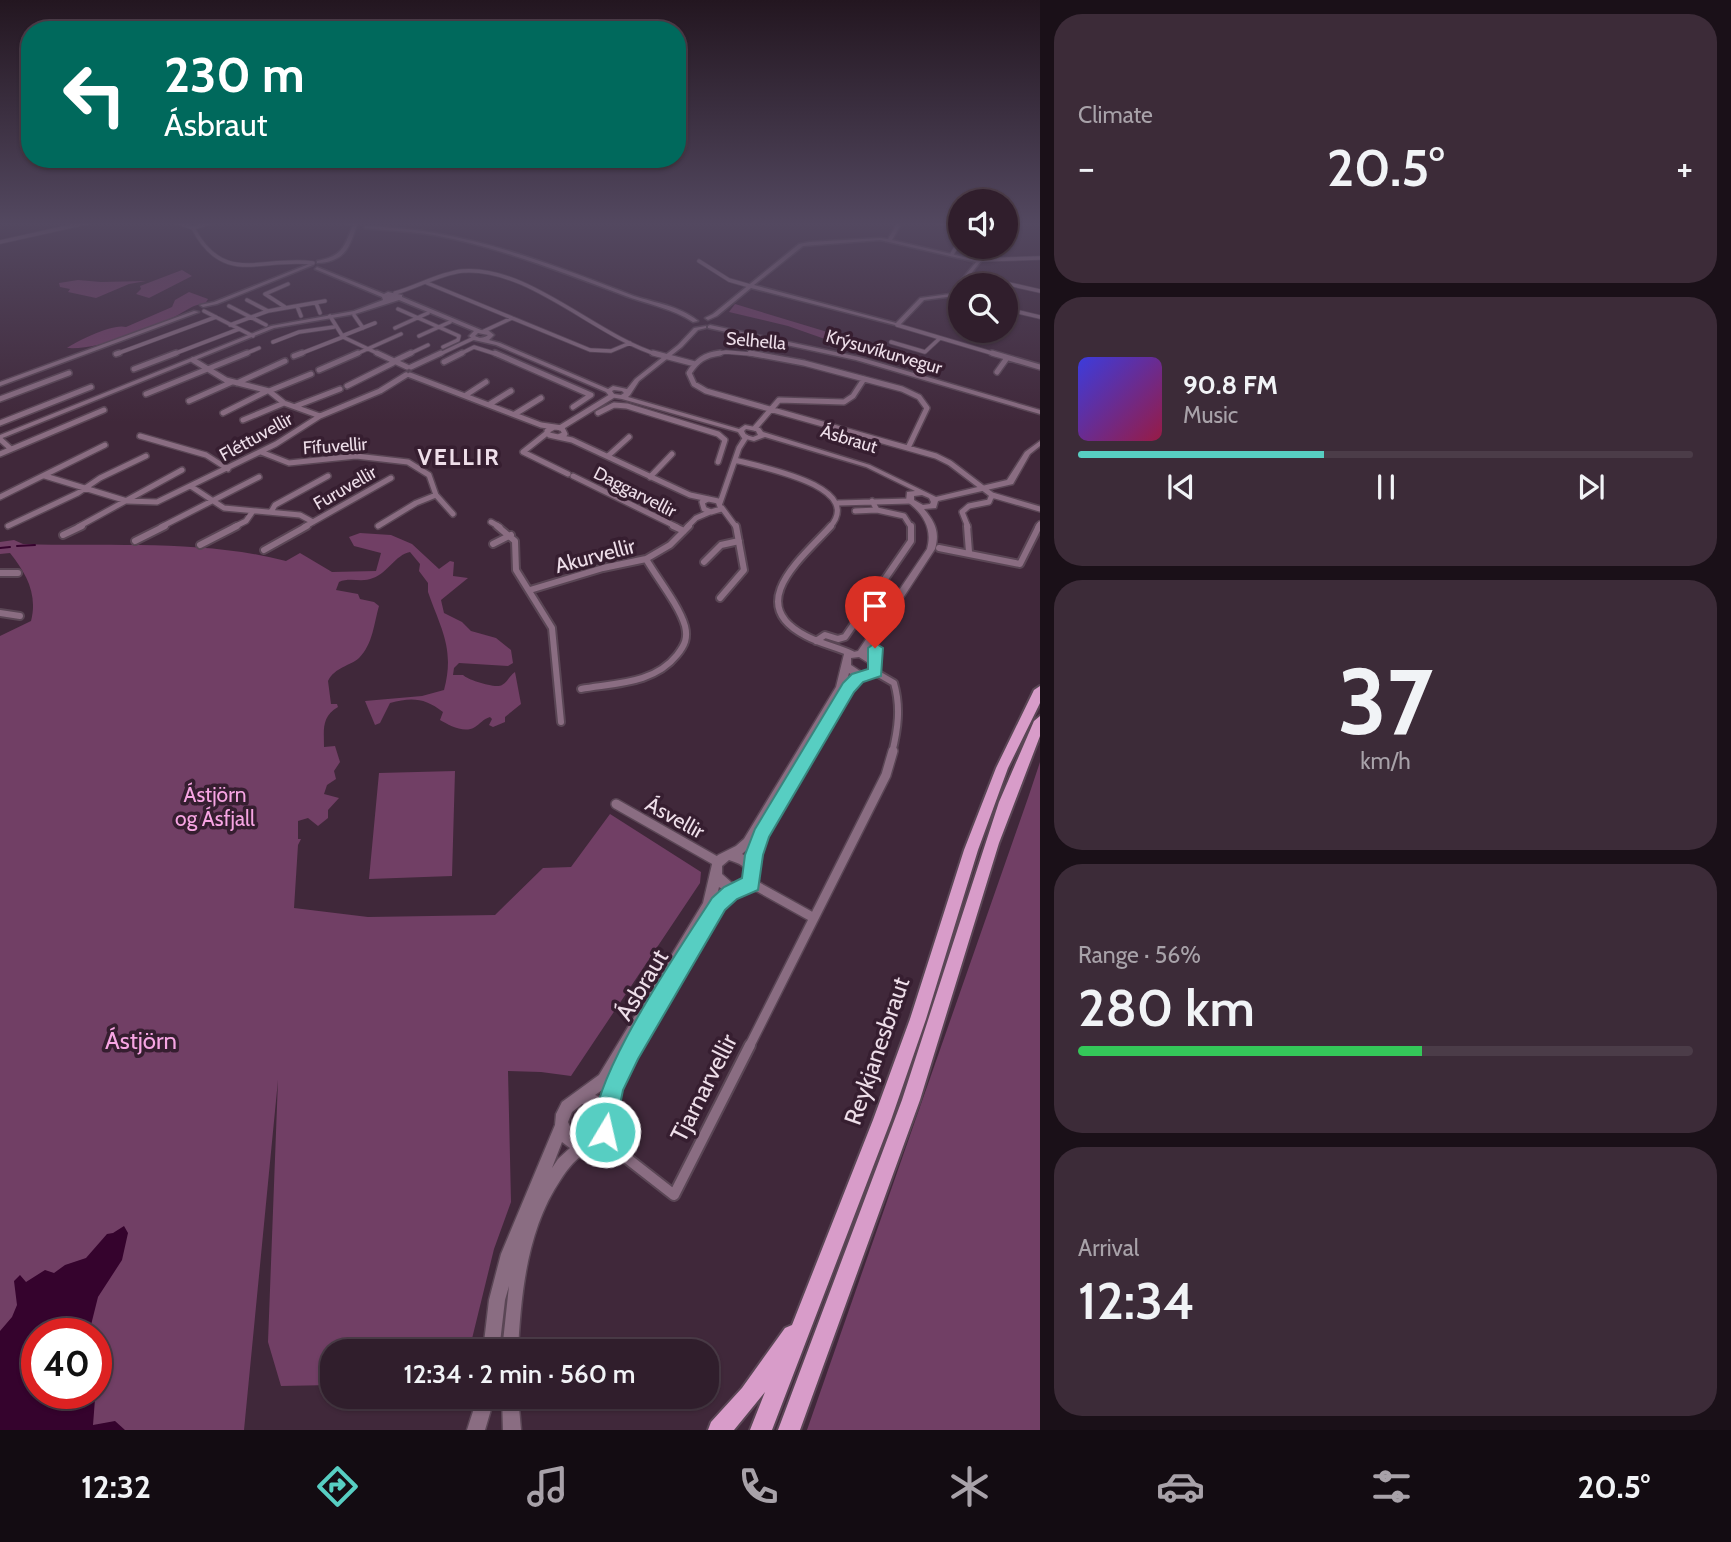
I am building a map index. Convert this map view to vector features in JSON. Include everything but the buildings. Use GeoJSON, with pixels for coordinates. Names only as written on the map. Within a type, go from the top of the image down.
{"type":"FeatureCollection","features":[{"type":"Feature","properties":{"kind":"highway","name":"Reykjanesbraut"},"geometry":{"type":"LineString","coordinates":[[761,1430],[887,1107],[975,838],[1002,768],[1040,690]]}},
{"type":"Feature","properties":{"kind":"highway"},"geometry":{"type":"LineString","coordinates":[[789,1430],[927,1054],[990,845],[1019,764],[1040,721]]}},
{"type":"Feature","properties":{"kind":"highway"},"geometry":{"type":"LineString","coordinates":[[719,1430],[750,1396],[805,1314]]}},
{"type":"Feature","properties":{"kind":"street"},"geometry":{"type":"LineString","coordinates":[[0,383],[254,289]]}},
{"type":"Feature","properties":{"kind":"street"},"geometry":{"type":"LineString","coordinates":[[277,289],[265,294],[285,307]]}},
{"type":"Feature","properties":{"kind":"street"},"geometry":{"type":"LineString","coordinates":[[372,289],[613,391],[742,429],[755,428]]}},
{"type":"Feature","properties":{"kind":"street"},"geometry":{"type":"LineString","coordinates":[[376,289],[482,334]]}},
{"type":"Feature","properties":{"kind":"street"},"geometry":{"type":"LineString","coordinates":[[11,449],[0,438],[103,395],[284,324],[355,312],[413,289]]}},
{"type":"Feature","properties":{"kind":"street"},"geometry":{"type":"LineString","coordinates":[[441,289],[590,350],[611,351],[630,343]]}},
{"type":"Feature","properties":{"kind":"street"},"geometry":{"type":"LineString","coordinates":[[525,289],[563,304],[630,343],[696,363],[690,370],[689,378],[701,388],[908,448],[950,463],[992,495],[1040,509]]}},
{"type":"Feature","properties":{"kind":"street"},"geometry":{"type":"LineString","coordinates":[[613,289],[695,322],[711,325]]}},
{"type":"Feature","properties":{"kind":"street"},"geometry":{"type":"LineString","coordinates":[[626,394],[637,380],[684,338],[695,322],[723,308],[747,289]]}},
{"type":"Feature","properties":{"kind":"street"},"geometry":{"type":"LineString","coordinates":[[760,289],[897,325],[1040,368]]}},
{"type":"Feature","properties":{"kind":"street"},"geometry":{"type":"LineString","coordinates":[[897,325],[922,299],[948,296]]}},
{"type":"Feature","properties":{"kind":"street"},"geometry":{"type":"LineString","coordinates":[[247,300],[268,311]]}},
{"type":"Feature","properties":{"kind":"street"},"geometry":{"type":"LineString","coordinates":[[230,325],[268,311],[325,301]]}},
{"type":"Feature","properties":{"kind":"street"},"geometry":{"type":"LineString","coordinates":[[316,303],[320,313]]}},
{"type":"Feature","properties":{"kind":"street"},"geometry":{"type":"LineString","coordinates":[[229,306],[266,325]]}},
{"type":"Feature","properties":{"kind":"street"},"geometry":{"type":"LineString","coordinates":[[297,306],[301,316]]}},
{"type":"Feature","properties":{"kind":"street"},"geometry":{"type":"LineString","coordinates":[[205,308],[216,317],[253,336]]}},
{"type":"Feature","properties":{"kind":"street"},"geometry":{"type":"LineString","coordinates":[[551,434],[561,430],[666,354],[696,329],[711,325],[723,308]]}},
{"type":"Feature","properties":{"kind":"street"},"geometry":{"type":"LineString","coordinates":[[398,309],[460,338],[443,350],[453,358]]}},
{"type":"Feature","properties":{"kind":"street"},"geometry":{"type":"LineString","coordinates":[[673,311],[705,318],[711,325]]}},
{"type":"Feature","properties":{"kind":"street"},"geometry":{"type":"LineString","coordinates":[[1018,312],[1040,317]]}},
{"type":"Feature","properties":{"kind":"street"},"geometry":{"type":"LineString","coordinates":[[395,328],[428,313]]}},
{"type":"Feature","properties":{"kind":"street"},"geometry":{"type":"LineString","coordinates":[[354,315],[363,328]]}},
{"type":"Feature","properties":{"kind":"street"},"geometry":{"type":"LineString","coordinates":[[330,316],[342,337],[406,370],[541,425],[561,430],[572,440]]}},
{"type":"Feature","properties":{"kind":"street"},"geometry":{"type":"LineString","coordinates":[[116,354],[216,317]]}},
{"type":"Feature","properties":{"kind":"street","name":"Fléttuvellir"},"geometry":{"type":"LineString","coordinates":[[45,476],[127,501],[157,502],[261,452],[320,416],[380,391],[406,370],[513,318]]}},
{"type":"Feature","properties":{"kind":"street"},"geometry":{"type":"LineString","coordinates":[[419,336],[450,322]]}},
{"type":"Feature","properties":{"kind":"street"},"geometry":{"type":"LineString","coordinates":[[294,356],[375,323]]}},
{"type":"Feature","properties":{"kind":"street","name":"Krýsuvíkurvegur"},"geometry":{"type":"LineString","coordinates":[[711,325],[857,358],[1040,411]]}},
{"type":"Feature","properties":{"kind":"street"},"geometry":{"type":"LineString","coordinates":[[273,342],[296,333],[334,327]]}},
{"type":"Feature","properties":{"kind":"street"},"geometry":{"type":"LineString","coordinates":[[134,369],[239,329]]}},
{"type":"Feature","properties":{"kind":"street"},"geometry":{"type":"LineString","coordinates":[[319,370],[401,334]]}},
{"type":"Feature","properties":{"kind":"street"},"geometry":{"type":"LineString","coordinates":[[482,334],[483,340],[613,391],[742,429],[746,438]]}},
{"type":"Feature","properties":{"kind":"street"},"geometry":{"type":"LineString","coordinates":[[891,342],[925,352],[940,338]]}},
{"type":"Feature","properties":{"kind":"street"},"geometry":{"type":"LineString","coordinates":[[347,386],[406,370],[428,345]]}},
{"type":"Feature","properties":{"kind":"street"},"geometry":{"type":"LineString","coordinates":[[444,362],[479,347],[591,395],[573,407]]}},
{"type":"Feature","properties":{"kind":"street"},"geometry":{"type":"LineString","coordinates":[[146,394],[259,348]]}},
{"type":"Feature","properties":{"kind":"street","name":"Selhella"},"geometry":{"type":"LineString","coordinates":[[696,363],[715,353],[760,355],[909,391],[926,405],[925,416],[908,448]]}},
{"type":"Feature","properties":{"kind":"street"},"geometry":{"type":"LineString","coordinates":[[512,360],[523,354]]}},
{"type":"Feature","properties":{"kind":"street"},"geometry":{"type":"LineString","coordinates":[[997,372],[1007,358]]}},
{"type":"Feature","properties":{"kind":"street"},"geometry":{"type":"LineString","coordinates":[[194,360],[234,382],[268,391],[284,402],[320,416]]}},
{"type":"Feature","properties":{"kind":"street"},"geometry":{"type":"LineString","coordinates":[[189,401],[285,361]]}},
{"type":"Feature","properties":{"kind":"street"},"geometry":{"type":"LineString","coordinates":[[0,399],[69,373]]}},
{"type":"Feature","properties":{"kind":"street"},"geometry":{"type":"LineString","coordinates":[[223,413],[312,374]]}},
{"type":"Feature","properties":{"kind":"street"},"geometry":{"type":"LineString","coordinates":[[558,380],[568,374]]}},
{"type":"Feature","properties":{"kind":"street"},"geometry":{"type":"LineString","coordinates":[[755,428],[776,401],[789,397],[825,402],[846,400],[864,379]]}},
{"type":"Feature","properties":{"kind":"street"},"geometry":{"type":"LineString","coordinates":[[466,395],[486,382]]}},
{"type":"Feature","properties":{"kind":"street"},"geometry":{"type":"LineString","coordinates":[[0,423],[91,387]]}},
{"type":"Feature","properties":{"kind":"street"},"geometry":{"type":"LineString","coordinates":[[296,406],[340,389]]}},
{"type":"Feature","properties":{"kind":"street"},"geometry":{"type":"LineString","coordinates":[[490,404],[511,391]]}},
{"type":"Feature","properties":{"kind":"street"},"geometry":{"type":"LineString","coordinates":[[515,414],[541,398]]}},
{"type":"Feature","properties":{"kind":"street"},"geometry":{"type":"LineString","coordinates":[[243,420],[284,402]]}},
{"type":"Feature","properties":{"kind":"street"},"geometry":{"type":"LineString","coordinates":[[598,413],[611,406],[622,405],[724,438],[718,462]]}},
{"type":"Feature","properties":{"kind":"street"},"geometry":{"type":"LineString","coordinates":[[0,454],[104,410]]}},
{"type":"Feature","properties":{"kind":"street"},"geometry":{"type":"LineString","coordinates":[[674,420],[681,413]]}},
{"type":"Feature","properties":{"kind":"street"},"geometry":{"type":"LineString","coordinates":[[541,425],[551,434],[572,440],[690,495],[710,499],[727,515],[736,526],[744,570],[720,598]]}},
{"type":"Feature","properties":{"kind":"street"},"geometry":{"type":"LineString","coordinates":[[746,438],[760,436],[755,428]]}},
{"type":"Feature","properties":{"kind":"street"},"geometry":{"type":"LineString","coordinates":[[551,434],[561,430]]}},
{"type":"Feature","properties":{"kind":"street","name":"Daggarvellir"},"geometry":{"type":"LineString","coordinates":[[551,434],[523,452],[684,531]]}},
{"type":"Feature","properties":{"kind":"street"},"geometry":{"type":"LineString","coordinates":[[140,436],[206,455],[228,469]]}},
{"type":"Feature","properties":{"kind":"street","name":"Ásbraut"},"geometry":{"type":"LineString","coordinates":[[760,436],[869,466],[920,493],[932,503]]}},
{"type":"Feature","properties":{"kind":"street","name":"Ásbraut"},"geometry":{"type":"LineString","coordinates":[[731,856],[742,850],[748,842],[841,687],[851,659],[935,541],[933,527],[913,500],[895,482],[873,471],[760,436]]}},
{"type":"Feature","properties":{"kind":"street"},"geometry":{"type":"LineString","coordinates":[[608,456],[629,437]]}},
{"type":"Feature","properties":{"kind":"street"},"geometry":{"type":"LineString","coordinates":[[717,508],[746,438]]}},
{"type":"Feature","properties":{"kind":"street"},"geometry":{"type":"LineString","coordinates":[[838,503],[913,500],[932,503],[1003,485],[1013,480],[1027,453],[1040,443]]}},
{"type":"Feature","properties":{"kind":"street"},"geometry":{"type":"LineString","coordinates":[[0,498],[105,445]]}},
{"type":"Feature","properties":{"kind":"street","name":"Fífuvellir"},"geometry":{"type":"LineString","coordinates":[[261,452],[289,463],[356,456],[408,462],[429,475],[436,495],[453,514]]}},
{"type":"Feature","properties":{"kind":"street"},"geometry":{"type":"LineString","coordinates":[[650,477],[672,454]]}},
{"type":"Feature","properties":{"kind":"street"},"geometry":{"type":"LineString","coordinates":[[8,527],[146,456]]}},
{"type":"Feature","properties":{"kind":"street"},"geometry":{"type":"LineString","coordinates":[[735,460],[817,485],[838,503],[841,512],[838,518],[777,595],[777,607],[783,618],[797,631],[851,659],[875,667]]}},
{"type":"Feature","properties":{"kind":"street","name":"Fléttuvellir"},"geometry":{"type":"LineString","coordinates":[[63,535],[183,470]]}},
{"type":"Feature","properties":{"kind":"street","name":"Furuvellir"},"geometry":{"type":"LineString","coordinates":[[271,512],[275,505],[328,476]]}},
{"type":"Feature","properties":{"kind":"street"},"geometry":{"type":"LineString","coordinates":[[135,541],[259,477]]}},
{"type":"Feature","properties":{"kind":"street","name":"Furuvellir"},"geometry":{"type":"LineString","coordinates":[[264,550],[391,478]]}},
{"type":"Feature","properties":{"kind":"street","name":"Furuvellir"},"geometry":{"type":"LineString","coordinates":[[192,487],[211,502],[224,508],[300,515],[313,522]]}},
{"type":"Feature","properties":{"kind":"street"},"geometry":{"type":"LineString","coordinates":[[913,500],[920,493]]}},
{"type":"Feature","properties":{"kind":"street"},"geometry":{"type":"LineString","coordinates":[[378,526],[421,500],[436,495]]}},
{"type":"Feature","properties":{"kind":"street"},"geometry":{"type":"LineString","coordinates":[[690,495],[701,505],[717,508]]}},
{"type":"Feature","properties":{"kind":"street"},"geometry":{"type":"LineString","coordinates":[[701,505],[721,495]]}},
{"type":"Feature","properties":{"kind":"street"},"geometry":{"type":"LineString","coordinates":[[969,552],[968,531],[962,512],[969,506],[989,502],[992,495]]}},
{"type":"Feature","properties":{"kind":"street"},"geometry":{"type":"LineString","coordinates":[[872,501],[877,510]]}},
{"type":"Feature","properties":{"kind":"street"},"geometry":{"type":"LineString","coordinates":[[751,884],[758,841],[769,820],[848,688],[875,667],[878,640],[939,548],[940,532],[932,503]]}},
{"type":"Feature","properties":{"kind":"street","name":"Akurvellir"},"geometry":{"type":"LineString","coordinates":[[530,590],[603,568],[646,559],[670,545],[696,518],[701,505]]}},
{"type":"Feature","properties":{"kind":"street","name":"Akurvellir"},"geometry":{"type":"LineString","coordinates":[[696,518],[717,508]]}},
{"type":"Feature","properties":{"kind":"street"},"geometry":{"type":"LineString","coordinates":[[816,641],[824,635],[838,639],[845,637],[911,541],[913,528],[906,515],[896,510],[855,511]]}},
{"type":"Feature","properties":{"kind":"street"},"geometry":{"type":"LineString","coordinates":[[200,545],[246,521],[253,511]]}},
{"type":"Feature","properties":{"kind":"street"},"geometry":{"type":"LineString","coordinates":[[491,522],[511,535],[516,545],[515,566],[552,628],[561,722]]}},
{"type":"Feature","properties":{"kind":"street"},"geometry":{"type":"LineString","coordinates":[[939,548],[1020,564],[1040,524]]}},
{"type":"Feature","properties":{"kind":"street"},"geometry":{"type":"LineString","coordinates":[[492,544],[511,535]]}},
{"type":"Feature","properties":{"kind":"street"},"geometry":{"type":"LineString","coordinates":[[704,562],[721,545],[739,541]]}},
{"type":"Feature","properties":{"kind":"street"},"geometry":{"type":"LineString","coordinates":[[582,689],[650,677],[668,666],[684,646],[687,636],[684,622],[646,559]]}},
{"type":"Feature","properties":{"kind":"street"},"geometry":{"type":"LineString","coordinates":[[0,573],[18,573]]}},
{"type":"Feature","properties":{"kind":"street"},"geometry":{"type":"LineString","coordinates":[[0,613],[20,616]]}},
{"type":"Feature","properties":{"kind":"street"},"geometry":{"type":"LineString","coordinates":[[851,659],[862,676]]}},
{"type":"Feature","properties":{"kind":"street","name":"Tjarnarvellir"},"geometry":{"type":"LineString","coordinates":[[601,1138],[674,1195],[886,775],[893,751],[898,694],[894,683],[875,667]]}},
{"type":"Feature","properties":{"kind":"street","name":"Ásvellir"},"geometry":{"type":"LineString","coordinates":[[616,804],[717,869]]}},
{"type":"Feature","properties":{"kind":"street"},"geometry":{"type":"LineString","coordinates":[[751,884],[738,890],[725,886],[717,869],[731,856],[744,860],[752,869]]}},
{"type":"Feature","properties":{"kind":"street","name":"Ásbraut"},"geometry":{"type":"LineString","coordinates":[[582,1097],[604,1080],[708,905],[717,869]]}},
{"type":"Feature","properties":{"kind":"street"},"geometry":{"type":"LineString","coordinates":[[751,884],[814,918]]}},
{"type":"Feature","properties":{"kind":"street","name":"Ásbraut"},"geometry":{"type":"LineString","coordinates":[[606,1118],[612,1089],[631,1051],[718,904],[730,893],[738,890]]}},
{"type":"Feature","properties":{"kind":"street"},"geometry":{"type":"LineString","coordinates":[[492,1339],[495,1312],[506,1265],[562,1125],[567,1105],[582,1097],[597,1103],[606,1118],[601,1138],[590,1146],[582,1146],[570,1140],[562,1125]]}},
{"type":"Feature","properties":{"kind":"street"},"geometry":{"type":"LineString","coordinates":[[511,1339],[516,1286],[534,1219],[556,1170],[582,1146]]}},
{"type":"Feature","properties":{"kind":"street"},"geometry":{"type":"LineString","coordinates":[[476,1430],[483,1409]]}},
{"type":"Feature","properties":{"kind":"street"},"geometry":{"type":"LineString","coordinates":[[511,1409],[512,1430]]}},
{"type":"Feature","properties":{"kind":"green space"},"geometry":{"type":"Polygon","coordinates":[[[70,289],[118,289],[96,298],[68,292],[70,289]]]}},
{"type":"Feature","properties":{"kind":"green space"},"geometry":{"type":"Polygon","coordinates":[[[141,289],[167,289],[149,298],[136,294],[141,289]]]}},
{"type":"Feature","properties":{"kind":"green space"},"geometry":{"type":"Polygon","coordinates":[[[189,292],[208,299],[205,304],[192,307],[122,338],[94,346],[67,348],[95,333],[120,326],[126,327],[172,307],[175,300],[189,292]]]}},
{"type":"Feature","properties":{"kind":"green space"},"geometry":{"type":"Polygon","coordinates":[[[735,304],[877,347],[876,352],[883,354],[856,350],[788,326],[729,312],[735,304]]]}},
{"type":"Feature","properties":{"kind":"green space"},"geometry":{"type":"Polygon","coordinates":[[[360,533],[391,535],[412,544],[439,569],[450,561],[454,562],[453,576],[468,578],[441,600],[444,613],[462,622],[471,631],[496,638],[511,650],[513,663],[508,666],[459,663],[454,668],[453,675],[463,675],[499,686],[515,672],[521,704],[505,717],[505,722],[493,727],[489,725],[492,719],[490,717],[466,730],[440,720],[443,712],[430,704],[405,700],[390,703],[380,723],[375,725],[365,701],[422,696],[444,690],[448,663],[445,639],[428,592],[428,583],[419,571],[420,564],[410,552],[378,576],[339,582],[336,590],[358,594],[360,599],[379,606],[364,652],[328,681],[331,704],[337,704],[338,707],[326,720],[324,747],[335,746],[340,762],[334,771],[336,779],[327,785],[324,794],[339,798],[328,810],[328,818],[318,826],[308,818],[298,821],[298,839],[301,839],[298,845],[294,908],[368,917],[495,915],[543,868],[571,867],[610,814],[701,872],[700,883],[571,1076],[508,1071],[511,1202],[494,1249],[472,1339],[320,1339],[320,1385],[281,1386],[268,1342],[278,1080],[244,1430],[0,1430],[0,636],[31,621],[33,602],[26,576],[10,553],[0,554],[0,542],[14,540],[23,544],[155,545],[221,549],[286,561],[300,553],[332,572],[376,571],[381,553],[354,546],[349,537],[360,533]]]}},
{"type":"Feature","properties":{"kind":"green space"},"geometry":{"type":"Polygon","coordinates":[[[1040,762],[1040,1430],[807,1430],[1028,798],[1040,762]]]}},
{"type":"Feature","properties":{"kind":"green space"},"geometry":{"type":"Polygon","coordinates":[[[455,771],[452,876],[369,879],[379,773],[455,771]]]}},
{"type":"Feature","properties":{"kind":"shaded area"},"geometry":{"type":"Polygon","coordinates":[[[124,1226],[128,1233],[122,1260],[98,1297],[93,1318],[21,1318],[21,1409],[94,1409],[93,1425],[115,1421],[125,1430],[0,1430],[0,1331],[12,1317],[17,1305],[14,1281],[20,1275],[26,1282],[45,1270],[54,1273],[65,1265],[86,1258],[107,1234],[124,1226]]]}},
{"type":"Feature","properties":{"kind":"waterway"},"geometry":{"type":"LineString","coordinates":[[17,546],[35,545]]}},
{"type":"Feature","properties":{"kind":"waterway"},"geometry":{"type":"LineString","coordinates":[[0,548],[10,547]]}},
{"type":"Feature","properties":{"kind":"district","name":"VELLIR"},"geometry":{"type":"Point","coordinates":[459,457]}},
{"type":"Feature","properties":{"kind":"route"},"geometry":{"type":"LineString","coordinates":[[605,1132],[612,1089],[631,1051],[718,904],[730,893],[751,884],[754,855],[761,834],[848,688],[858,678],[875,672],[875,648]]}},
{"type":"Feature","properties":{"kind":"park label","name":"Ástjörn og Ásfjall"},"geometry":{"type":"Point","coordinates":[215,807]}},
{"type":"Feature","properties":{"kind":"park label","name":"Ástjörn"},"geometry":{"type":"Point","coordinates":[141,1041]}}]}
